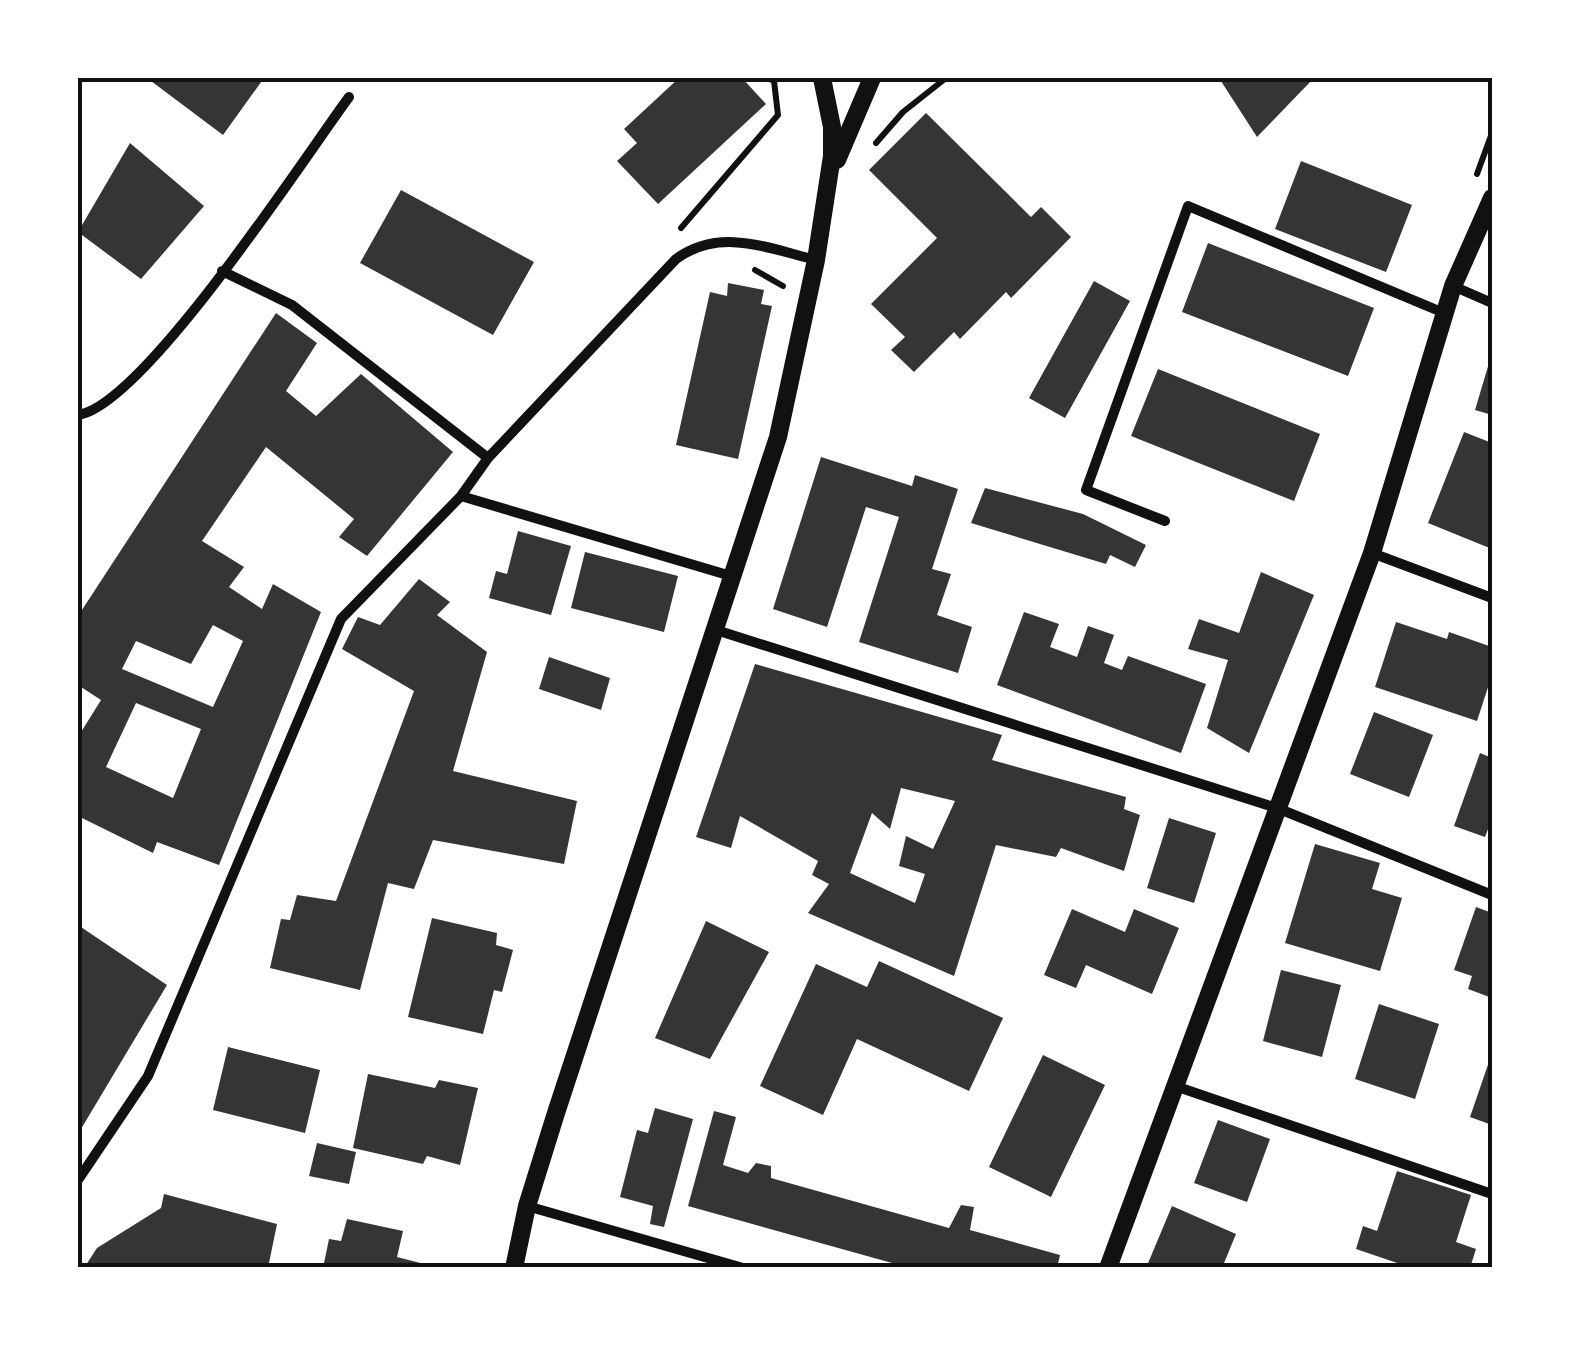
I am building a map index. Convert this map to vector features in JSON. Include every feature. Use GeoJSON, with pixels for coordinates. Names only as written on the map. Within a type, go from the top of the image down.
{"type":"FeatureCollection","features":[{"type":"Feature","properties":{"kind":"street"},"geometry":{"type":"LineString","coordinates":[[514,1268],[527,1206],[711,629],[778,437],[828,184],[832,127],[822,78]]}},
{"type":"Feature","properties":{"kind":"street"},"geometry":{"type":"LineString","coordinates":[[828,184],[872,78]]}},
{"type":"Feature","properties":{"kind":"street"},"geometry":{"type":"LineString","coordinates":[[78,414],[94,412],[167,344],[349,97]]}},
{"type":"Feature","properties":{"kind":"street"},"geometry":{"type":"LineString","coordinates":[[1108,1268],[1372,552],[1453,286],[1492,198]]}},
{"type":"Feature","properties":{"kind":"street"},"geometry":{"type":"LineString","coordinates":[[1165,521],[1086,490],[1188,206],[1444,313]]}},
{"type":"Feature","properties":{"kind":"street"},"geometry":{"type":"LineString","coordinates":[[78,1180],[148,1076],[341,619],[461,496],[488,458],[676,259],[697,243],[728,239],[816,260]]}},
{"type":"Feature","properties":{"kind":"street"},"geometry":{"type":"LineString","coordinates":[[222,271],[292,305],[488,458]]}},
{"type":"Feature","properties":{"kind":"street"},"geometry":{"type":"LineString","coordinates":[[1453,286],[1492,302]]}},
{"type":"Feature","properties":{"kind":"street"},"geometry":{"type":"LineString","coordinates":[[461,496],[730,576]]}},
{"type":"Feature","properties":{"kind":"street"},"geometry":{"type":"LineString","coordinates":[[1372,552],[1492,598]]}},
{"type":"Feature","properties":{"kind":"street"},"geometry":{"type":"LineString","coordinates":[[711,629],[1278,808],[1492,895]]}},
{"type":"Feature","properties":{"kind":"street"},"geometry":{"type":"LineString","coordinates":[[1176,1086],[1492,1194]]}},
{"type":"Feature","properties":{"kind":"street"},"geometry":{"type":"LineString","coordinates":[[527,1206],[742,1268]]}},
{"type":"Feature","properties":{"kind":"building"},"geometry":{"type":"Polygon","coordinates":[[[147,78],[264,78],[223,135],[147,78]]]}},
{"type":"Feature","properties":{"kind":"building"},"geometry":{"type":"Polygon","coordinates":[[[679,78],[742,78],[766,104],[658,204],[617,161],[637,143],[624,129],[679,78]]]}},
{"type":"Feature","properties":{"kind":"building"},"geometry":{"type":"Polygon","coordinates":[[[1219,78],[1314,78],[1257,137],[1219,78]]]}},
{"type":"Feature","properties":{"kind":"building"},"geometry":{"type":"Polygon","coordinates":[[[926,113],[1031,217],[1041,207],[1071,237],[1011,298],[1006,292],[960,339],[954,332],[914,372],[891,350],[905,337],[871,304],[937,238],[869,170],[926,113]]]}},
{"type":"Feature","properties":{"kind":"building"},"geometry":{"type":"Polygon","coordinates":[[[130,143],[204,206],[141,279],[78,232],[130,143]]]}},
{"type":"Feature","properties":{"kind":"building"},"geometry":{"type":"Polygon","coordinates":[[[1301,161],[1412,205],[1386,272],[1275,229],[1301,161]]]}},
{"type":"Feature","properties":{"kind":"building"},"geometry":{"type":"Polygon","coordinates":[[[401,190],[534,262],[493,335],[360,263],[401,190]]]}},
{"type":"Feature","properties":{"kind":"building"},"geometry":{"type":"Polygon","coordinates":[[[1208,243],[1374,308],[1348,376],[1182,312],[1208,243]]]}},
{"type":"Feature","properties":{"kind":"building"},"geometry":{"type":"Polygon","coordinates":[[[1094,281],[1130,301],[1065,418],[1029,398],[1094,281]]]}},
{"type":"Feature","properties":{"kind":"building"},"geometry":{"type":"Polygon","coordinates":[[[728,283],[764,290],[761,304],[772,306],[738,459],[676,445],[710,292],[727,296],[728,283]]]}},
{"type":"Feature","properties":{"kind":"building"},"geometry":{"type":"Polygon","coordinates":[[[276,313],[317,343],[286,391],[316,416],[361,374],[453,452],[367,556],[339,537],[354,519],[266,447],[202,541],[244,567],[229,587],[262,609],[273,584],[321,612],[219,865],[157,842],[153,853],[82,818],[78,825],[78,737],[101,700],[78,685],[78,616],[276,313]],[[213,625],[191,664],[136,641],[122,669],[213,707],[243,641],[213,625]],[[136,703],[106,767],[173,798],[201,729],[136,703]]]}},
{"type":"Feature","properties":{"kind":"building"},"geometry":{"type":"Polygon","coordinates":[[[1492,353],[1492,415],[1475,410],[1492,353]]]}},
{"type":"Feature","properties":{"kind":"building"},"geometry":{"type":"Polygon","coordinates":[[[1158,369],[1320,434],[1294,501],[1131,436],[1158,369]]]}},
{"type":"Feature","properties":{"kind":"building"},"geometry":{"type":"Polygon","coordinates":[[[1464,432],[1492,443],[1492,549],[1428,523],[1464,432]]]}},
{"type":"Feature","properties":{"kind":"building"},"geometry":{"type":"Polygon","coordinates":[[[821,457],[912,486],[915,475],[958,489],[932,569],[951,574],[937,615],[972,627],[958,673],[859,642],[899,517],[866,507],[827,627],[773,609],[821,457]]]}},
{"type":"Feature","properties":{"kind":"building"},"geometry":{"type":"Polygon","coordinates":[[[985,488],[1083,514],[1146,545],[1135,567],[1110,555],[1106,564],[971,523],[985,488]]]}},
{"type":"Feature","properties":{"kind":"building"},"geometry":{"type":"Polygon","coordinates":[[[518,531],[571,546],[551,615],[489,598],[496,571],[507,574],[518,531]]]}},
{"type":"Feature","properties":{"kind":"building"},"geometry":{"type":"Polygon","coordinates":[[[585,552],[678,576],[664,632],[571,608],[585,552]]]}},
{"type":"Feature","properties":{"kind":"building"},"geometry":{"type":"Polygon","coordinates":[[[1261,572],[1314,595],[1249,753],[1207,728],[1228,660],[1188,649],[1199,619],[1239,633],[1261,572]]]}},
{"type":"Feature","properties":{"kind":"building"},"geometry":{"type":"Polygon","coordinates":[[[419,579],[450,602],[437,615],[487,652],[453,771],[577,801],[564,864],[433,840],[414,889],[388,883],[360,990],[270,968],[281,919],[290,920],[297,895],[336,901],[414,691],[342,649],[358,617],[380,625],[419,579]]]}},
{"type":"Feature","properties":{"kind":"building"},"geometry":{"type":"Polygon","coordinates":[[[1024,612],[1059,624],[1050,647],[1077,657],[1088,626],[1114,635],[1104,663],[1122,670],[1128,656],[1206,684],[1181,753],[997,685],[1024,612]]]}},
{"type":"Feature","properties":{"kind":"building"},"geometry":{"type":"Polygon","coordinates":[[[1396,622],[1447,639],[1449,632],[1492,647],[1492,675],[1477,721],[1375,687],[1396,622]]]}},
{"type":"Feature","properties":{"kind":"building"},"geometry":{"type":"Polygon","coordinates":[[[549,657],[610,678],[601,710],[539,689],[549,657]]]}},
{"type":"Feature","properties":{"kind":"building"},"geometry":{"type":"Polygon","coordinates":[[[755,664],[1002,735],[992,760],[1126,797],[1124,809],[1140,815],[1124,871],[1061,848],[1056,857],[996,845],[954,976],[808,913],[829,884],[812,875],[818,861],[740,816],[731,848],[696,837],[755,664]],[[901,788],[890,829],[872,813],[850,873],[915,903],[925,874],[899,866],[906,836],[933,849],[955,801],[901,788]]]}},
{"type":"Feature","properties":{"kind":"building"},"geometry":{"type":"Polygon","coordinates":[[[1374,712],[1433,735],[1409,797],[1350,774],[1374,712]]]}},
{"type":"Feature","properties":{"kind":"building"},"geometry":{"type":"Polygon","coordinates":[[[1480,753],[1492,758],[1492,819],[1485,837],[1454,826],[1480,753]]]}},
{"type":"Feature","properties":{"kind":"building"},"geometry":{"type":"Polygon","coordinates":[[[1169,818],[1216,833],[1194,903],[1147,888],[1169,818]]]}},
{"type":"Feature","properties":{"kind":"building"},"geometry":{"type":"Polygon","coordinates":[[[1315,844],[1380,863],[1372,889],[1402,898],[1380,971],[1285,943],[1315,844]]]}},
{"type":"Feature","properties":{"kind":"building"},"geometry":{"type":"Polygon","coordinates":[[[1476,907],[1492,913],[1492,998],[1468,989],[1472,976],[1454,970],[1476,907]]]}},
{"type":"Feature","properties":{"kind":"building"},"geometry":{"type":"Polygon","coordinates":[[[1072,909],[1125,932],[1134,909],[1179,928],[1152,994],[1086,965],[1076,988],[1044,975],[1072,909]]]}},
{"type":"Feature","properties":{"kind":"building"},"geometry":{"type":"Polygon","coordinates":[[[432,918],[497,933],[496,945],[513,950],[502,992],[494,990],[483,1034],[408,1017],[432,918]]]}},
{"type":"Feature","properties":{"kind":"building"},"geometry":{"type":"Polygon","coordinates":[[[706,921],[769,952],[710,1059],[655,1038],[706,921]]]}},
{"type":"Feature","properties":{"kind":"building"},"geometry":{"type":"Polygon","coordinates":[[[78,925],[167,985],[78,1134],[79,1004],[78,925]]]}},
{"type":"Feature","properties":{"kind":"building"},"geometry":{"type":"Polygon","coordinates":[[[879,961],[1003,1018],[969,1091],[857,1039],[823,1115],[760,1086],[816,964],[867,987],[879,961]]]}},
{"type":"Feature","properties":{"kind":"building"},"geometry":{"type":"Polygon","coordinates":[[[1281,970],[1341,985],[1322,1057],[1263,1041],[1281,970]]]}},
{"type":"Feature","properties":{"kind":"building"},"geometry":{"type":"Polygon","coordinates":[[[1379,1004],[1439,1024],[1415,1099],[1355,1079],[1379,1004]]]}},
{"type":"Feature","properties":{"kind":"building"},"geometry":{"type":"Polygon","coordinates":[[[228,1047],[320,1070],[305,1133],[213,1110],[228,1047]]]}},
{"type":"Feature","properties":{"kind":"building"},"geometry":{"type":"Polygon","coordinates":[[[1492,1053],[1492,1125],[1470,1117],[1492,1053]]]}},
{"type":"Feature","properties":{"kind":"building"},"geometry":{"type":"Polygon","coordinates":[[[1043,1055],[1105,1085],[1051,1197],[989,1167],[1043,1055]]]}},
{"type":"Feature","properties":{"kind":"building"},"geometry":{"type":"Polygon","coordinates":[[[368,1074],[435,1088],[439,1080],[478,1088],[460,1165],[427,1156],[423,1164],[353,1148],[368,1074]]]}},
{"type":"Feature","properties":{"kind":"building"},"geometry":{"type":"Polygon","coordinates":[[[655,1108],[693,1119],[664,1227],[650,1224],[653,1206],[620,1197],[637,1130],[648,1133],[655,1108]]]}},
{"type":"Feature","properties":{"kind":"building"},"geometry":{"type":"Polygon","coordinates":[[[714,1111],[736,1117],[723,1165],[748,1173],[756,1163],[771,1166],[771,1178],[949,1228],[961,1205],[974,1207],[970,1230],[1060,1255],[1057,1268],[910,1268],[688,1206],[714,1111]]]}},
{"type":"Feature","properties":{"kind":"building"},"geometry":{"type":"Polygon","coordinates":[[[1218,1120],[1270,1139],[1247,1202],[1194,1183],[1218,1120]]]}},
{"type":"Feature","properties":{"kind":"building"},"geometry":{"type":"Polygon","coordinates":[[[317,1143],[356,1152],[349,1184],[309,1176],[317,1143]]]}},
{"type":"Feature","properties":{"kind":"building"},"geometry":{"type":"Polygon","coordinates":[[[1397,1171],[1471,1195],[1456,1242],[1476,1249],[1470,1268],[1412,1268],[1356,1249],[1363,1226],[1377,1231],[1397,1171]]]}},
{"type":"Feature","properties":{"kind":"building"},"geometry":{"type":"Polygon","coordinates":[[[164,1194],[277,1224],[268,1268],[84,1268],[97,1248],[161,1208],[164,1194]]]}},
{"type":"Feature","properties":{"kind":"building"},"geometry":{"type":"Polygon","coordinates":[[[1172,1206],[1236,1234],[1222,1268],[1146,1268],[1172,1206]]]}},
{"type":"Feature","properties":{"kind":"building"},"geometry":{"type":"Polygon","coordinates":[[[347,1219],[403,1231],[397,1257],[440,1268],[323,1268],[329,1239],[341,1241],[347,1219]]]}}]}
